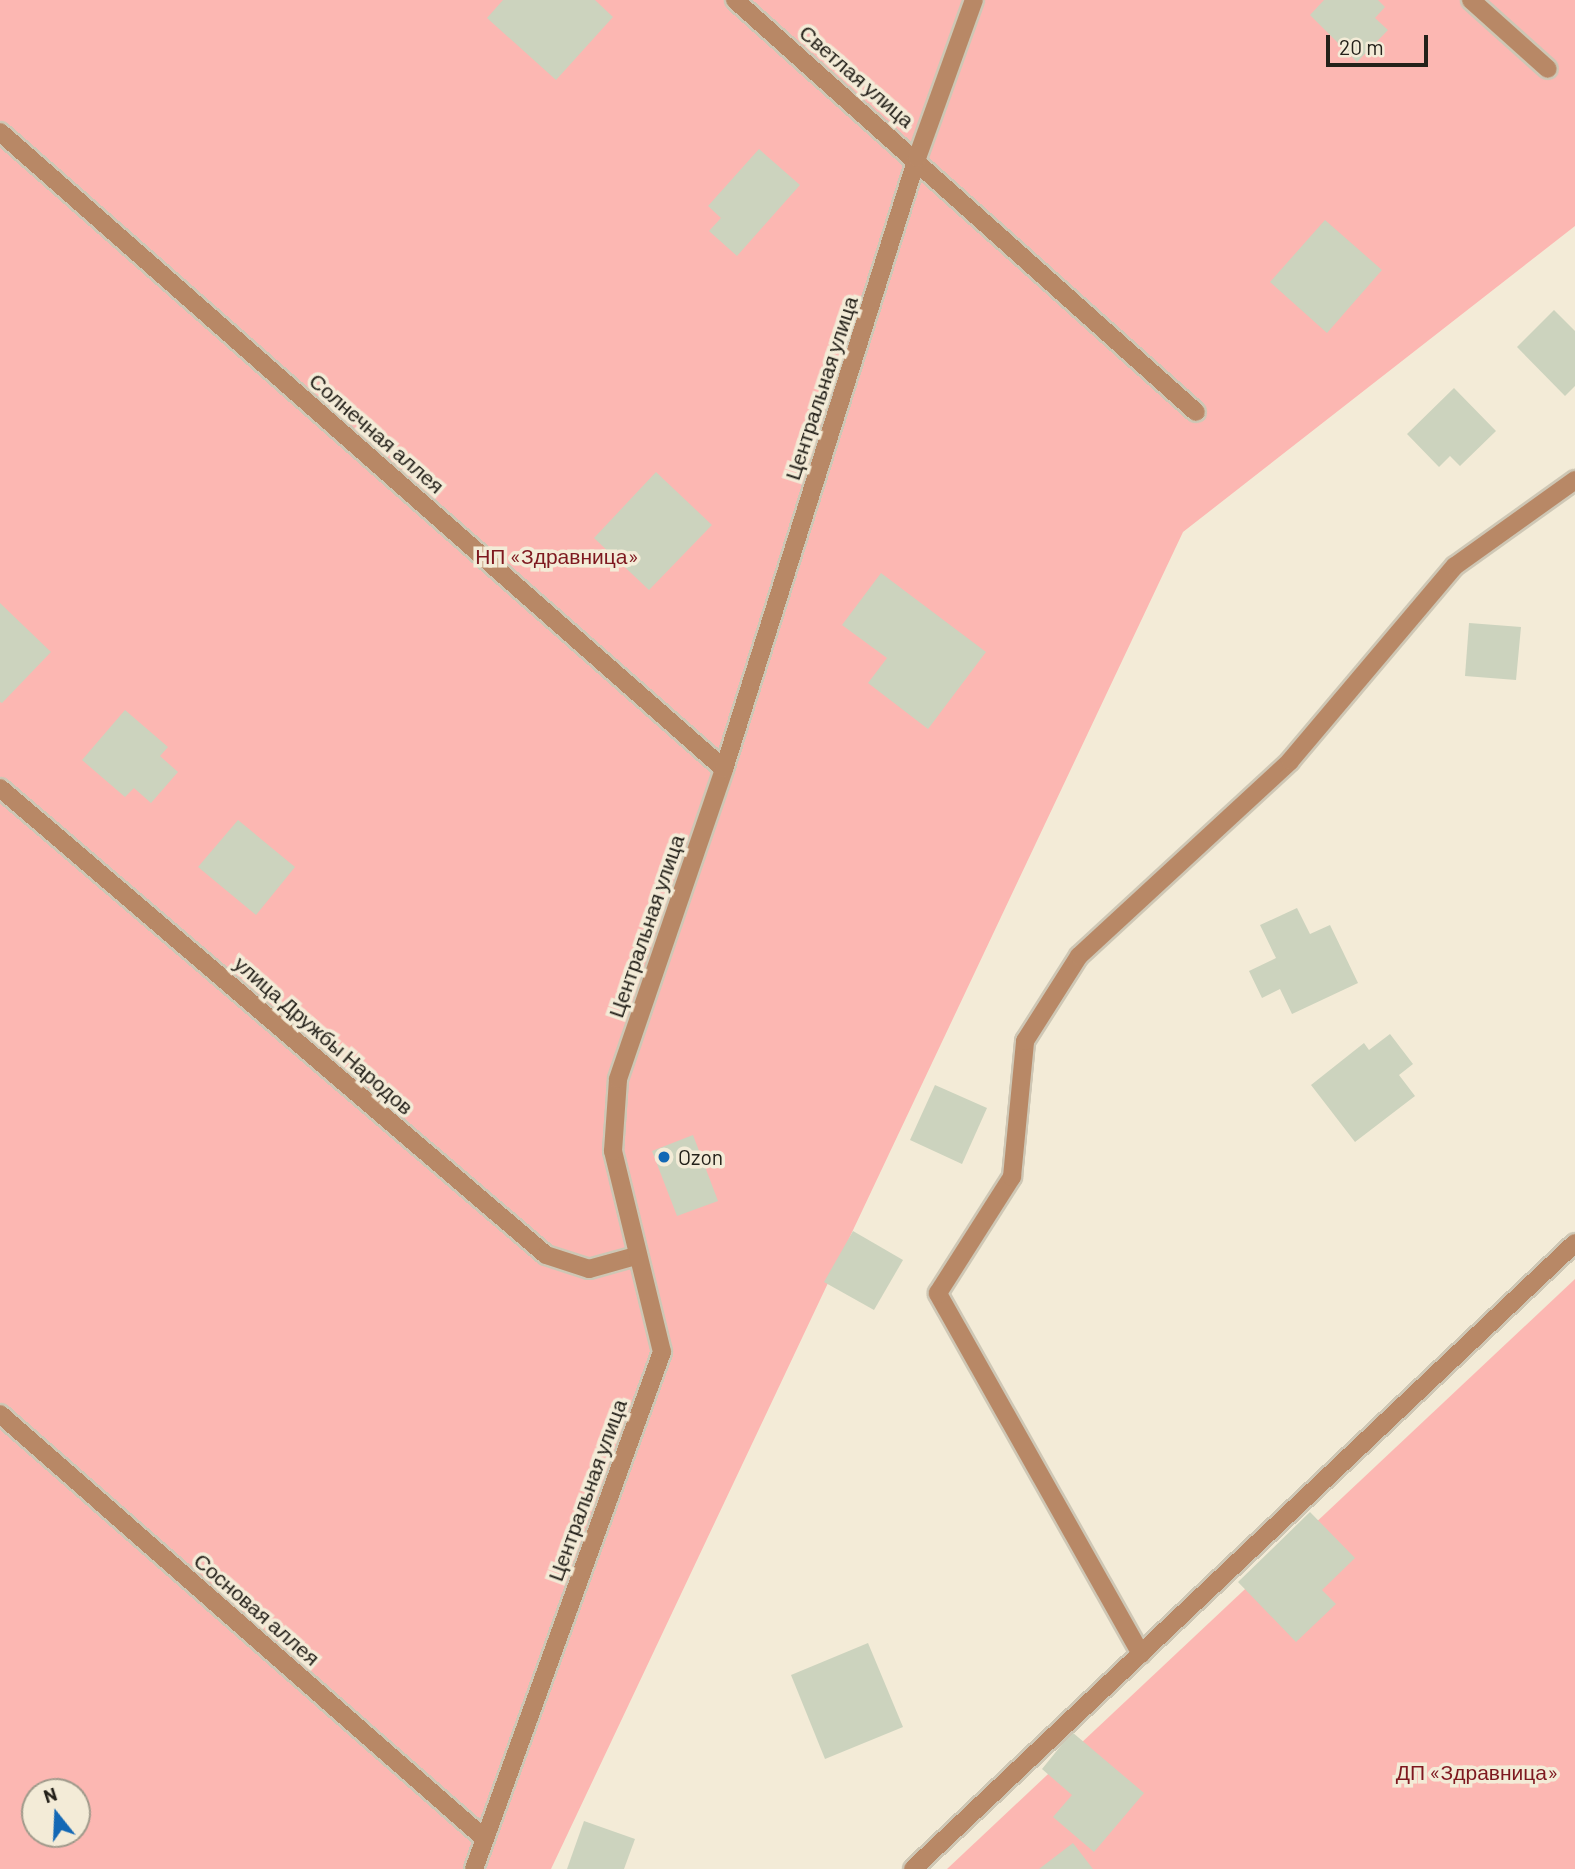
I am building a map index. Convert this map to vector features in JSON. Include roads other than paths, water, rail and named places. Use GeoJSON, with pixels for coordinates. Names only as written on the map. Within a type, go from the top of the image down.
{"type":"FeatureCollection","features":[{"type":"Feature","properties":{"kind":"street","name":"Светлая улица"},"geometry":{"type":"LineString","coordinates":[[735,0],[918,158],[1196,412]]}},
{"type":"Feature","properties":{"kind":"street","name":"Центральная улица"},"geometry":{"type":"LineString","coordinates":[[474,1869],[662,1352],[659,1327],[636,1256],[613,1151],[618,1079],[724,769],[918,158],[974,0]]}},
{"type":"Feature","properties":{"kind":"street"},"geometry":{"type":"LineString","coordinates":[[1471,0],[1548,69]]}},
{"type":"Feature","properties":{"kind":"street","name":"Солнечная аллея"},"geometry":{"type":"LineString","coordinates":[[0,132],[724,769]]}},
{"type":"Feature","properties":{"kind":"street"},"geometry":{"type":"LineString","coordinates":[[1141,1654],[938,1293],[1012,1177],[1025,1041],[1080,956],[1290,761],[1455,566],[1575,480]]}},
{"type":"Feature","properties":{"kind":"street","name":"улица Дружбы Народов"},"geometry":{"type":"LineString","coordinates":[[0,788],[546,1255],[589,1269],[636,1256]]}},
{"type":"Feature","properties":{"kind":"street"},"geometry":{"type":"LineString","coordinates":[[914,1869],[1575,1242]]}},
{"type":"Feature","properties":{"kind":"street","name":"Сосновая аллея"},"geometry":{"type":"LineString","coordinates":[[0,1415],[484,1838]]}},
{"type":"Feature","properties":{"kind":"place","name":"Ozon"},"geometry":{"type":"Point","coordinates":[664,1157]}},
{"type":"Feature","properties":{"kind":"park label","name":"НП «Здравница»"},"geometry":{"type":"Point","coordinates":[557,556]}},
{"type":"Feature","properties":{"kind":"park label","name":"ДП «Здравница»"},"geometry":{"type":"Point","coordinates":[1477,1772]}}]}
